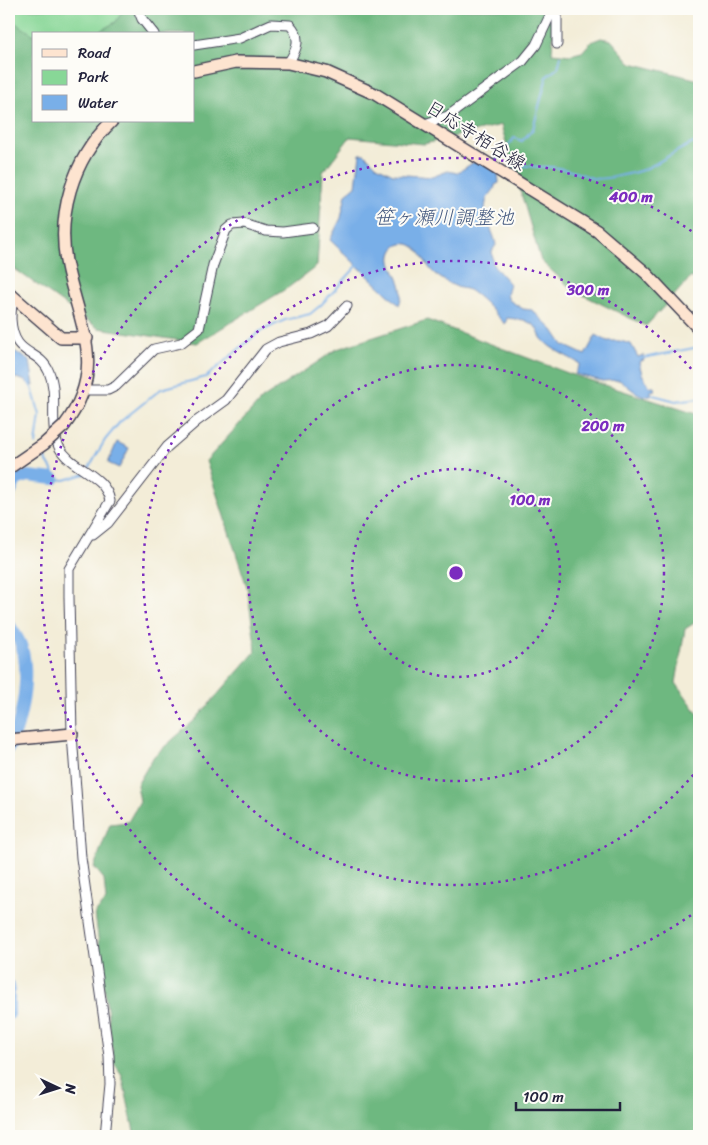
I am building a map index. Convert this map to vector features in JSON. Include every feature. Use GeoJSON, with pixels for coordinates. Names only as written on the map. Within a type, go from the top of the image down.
{"type":"FeatureCollection","features":[{"type":"Feature","properties":{"kind":"main road","name":"日応寺栢谷線"},"geometry":{"type":"LineString","coordinates":[[195,71],[236,62],[288,63],[326,72],[351,82],[425,124],[582,220],[615,244],[699,329]]}},
{"type":"Feature","properties":{"kind":"main road"},"geometry":{"type":"LineString","coordinates":[[9,468],[44,444],[64,426],[77,407],[84,390],[88,367],[87,338],[65,256],[64,226],[70,190],[86,154],[111,122]]}},
{"type":"Feature","properties":{"kind":"main road"},"geometry":{"type":"LineString","coordinates":[[11,295],[61,338],[87,338]]}},
{"type":"Feature","properties":{"kind":"main road"},"geometry":{"type":"LineString","coordinates":[[9,740],[72,734]]}},
{"type":"Feature","properties":{"kind":"street"},"geometry":{"type":"LineString","coordinates":[[138,9],[142,19],[152,32]]}},
{"type":"Feature","properties":{"kind":"street"},"geometry":{"type":"LineString","coordinates":[[425,124],[448,116],[523,60],[536,45],[552,9]]}},
{"type":"Feature","properties":{"kind":"street"},"geometry":{"type":"LineString","coordinates":[[557,44],[558,9]]}},
{"type":"Feature","properties":{"kind":"street"},"geometry":{"type":"LineString","coordinates":[[195,45],[240,38],[271,24],[290,24],[298,38],[297,46],[288,63]]}},
{"type":"Feature","properties":{"kind":"street"},"geometry":{"type":"LineString","coordinates":[[84,390],[108,390],[116,386],[154,348],[181,343],[199,330],[213,265],[226,230],[232,225],[244,224],[266,231],[283,232],[313,228]]}},
{"type":"Feature","properties":{"kind":"street"},"geometry":{"type":"LineString","coordinates":[[11,295],[14,338],[19,346],[48,369],[50,375],[54,426],[59,446],[104,486],[110,501],[69,568],[72,734],[81,858],[109,1056],[110,1084],[105,1136]]}},
{"type":"Feature","properties":{"kind":"street"},"geometry":{"type":"LineString","coordinates":[[85,542],[108,523],[167,447],[197,421],[226,400],[266,349],[279,342],[311,334],[328,326],[347,306]]}},
{"type":"Feature","properties":{"kind":"green space"},"geometry":{"type":"Polygon","coordinates":[[[9,9],[133,9],[146,32],[32,32],[32,39],[9,18],[9,9]]]}},
{"type":"Feature","properties":{"kind":"green space"},"geometry":{"type":"Polygon","coordinates":[[[124,9],[555,9],[552,53],[570,55],[582,52],[591,42],[601,38],[611,40],[631,63],[699,80],[699,283],[691,277],[646,326],[573,290],[541,261],[501,125],[424,144],[350,137],[323,172],[317,266],[289,287],[197,343],[98,328],[9,265],[9,19],[32,34],[32,122],[195,122],[195,32],[98,32],[116,22],[124,9]]]}},
{"type":"Feature","properties":{"kind":"green space"},"geometry":{"type":"Polygon","coordinates":[[[427,320],[573,375],[699,415],[699,620],[685,629],[676,683],[699,715],[699,1136],[135,1136],[122,1075],[114,1063],[95,913],[106,901],[104,879],[94,867],[110,824],[128,822],[140,801],[137,785],[154,756],[195,720],[256,651],[247,587],[206,461],[262,399],[337,349],[427,320]]]}},
{"type":"Feature","properties":{"kind":"water","name":"笹ヶ瀬川調整池"},"geometry":{"type":"Polygon","coordinates":[[[504,150],[497,162],[499,183],[495,185],[494,190],[488,197],[485,208],[496,245],[492,251],[493,265],[510,284],[507,295],[509,300],[523,309],[532,310],[553,330],[563,345],[585,355],[596,335],[607,341],[620,341],[631,344],[638,357],[643,355],[644,360],[639,362],[642,374],[650,387],[654,387],[655,390],[651,391],[651,396],[638,393],[619,380],[602,381],[575,374],[580,364],[546,343],[534,325],[524,320],[507,318],[505,324],[476,295],[445,281],[435,274],[415,247],[411,245],[397,245],[392,252],[392,264],[401,289],[399,305],[330,240],[341,218],[346,194],[356,186],[360,154],[365,154],[377,166],[393,174],[432,177],[448,171],[457,173],[474,162],[494,159],[504,150]]]}},
{"type":"Feature","properties":{"kind":"water"},"geometry":{"type":"Polygon","coordinates":[[[9,341],[11,349],[30,361],[34,386],[16,378],[9,382],[9,341]]]}},
{"type":"Feature","properties":{"kind":"water"},"geometry":{"type":"Polygon","coordinates":[[[117,442],[129,448],[119,468],[108,463],[117,442]]]}},
{"type":"Feature","properties":{"kind":"waterway"},"geometry":{"type":"LineString","coordinates":[[503,153],[514,138],[522,141],[533,129],[547,76],[558,68],[561,56]]}},
{"type":"Feature","properties":{"kind":"waterway"},"geometry":{"type":"LineString","coordinates":[[509,172],[517,164],[562,168],[596,179],[609,178],[645,169],[699,141]]}},
{"type":"Feature","properties":{"kind":"waterway"},"geometry":{"type":"LineString","coordinates":[[88,470],[105,440],[120,422],[161,389],[206,377],[259,332],[285,320],[310,314],[321,305],[358,265]]}},
{"type":"Feature","properties":{"kind":"waterway"},"geometry":{"type":"LineString","coordinates":[[643,358],[699,347]]}},
{"type":"Feature","properties":{"kind":"waterway"},"geometry":{"type":"LineString","coordinates":[[28,382],[32,388],[40,415],[36,444]]}},
{"type":"Feature","properties":{"kind":"waterway"},"geometry":{"type":"LineString","coordinates":[[649,394],[676,401],[699,398]]}},
{"type":"Feature","properties":{"kind":"waterway"},"geometry":{"type":"LineString","coordinates":[[41,452],[52,470],[54,479],[65,480],[85,474]]}},
{"type":"Feature","properties":{"kind":"waterway"},"geometry":{"type":"LineString","coordinates":[[9,496],[16,480],[28,476],[54,479]]}},
{"type":"Feature","properties":{"kind":"waterway"},"geometry":{"type":"LineString","coordinates":[[9,624],[21,645],[25,672],[21,712],[18,726],[9,748]]}},
{"type":"Feature","properties":{"kind":"waterway"},"geometry":{"type":"LineString","coordinates":[[9,986],[9,1014]]}}]}
